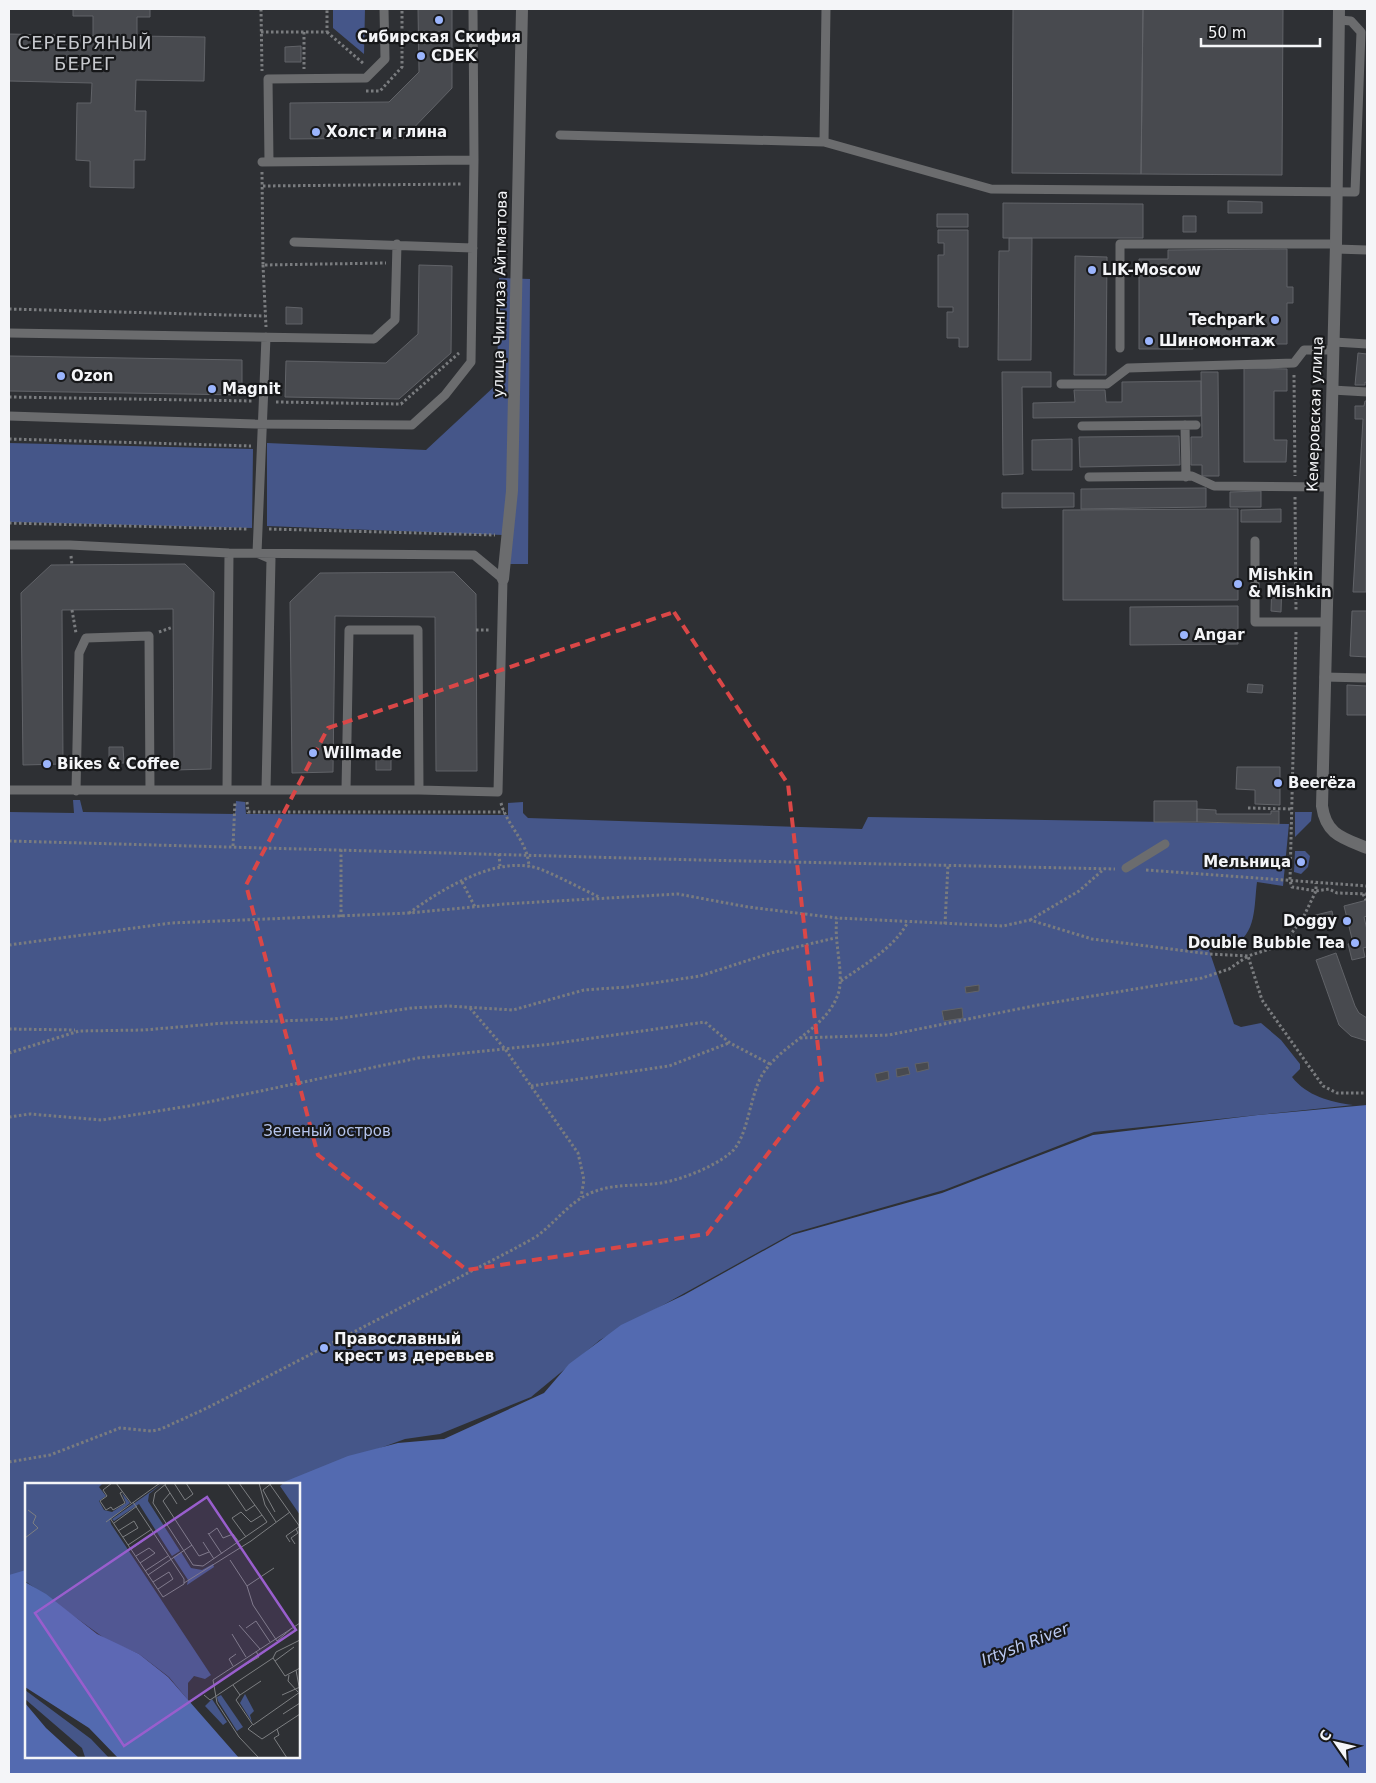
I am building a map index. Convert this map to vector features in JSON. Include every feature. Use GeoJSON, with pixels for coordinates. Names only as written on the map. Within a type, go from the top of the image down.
{"type":"FeatureCollection","features":[{"type":"Feature","properties":{"kind":"street","name":"улица Чингиза Айтматова"},"geometry":{"type":"LineString","coordinates":[[503,579],[512,491],[522,9]]}},
{"type":"Feature","properties":{"kind":"street","name":"Кемеровская улица"},"geometry":{"type":"LineString","coordinates":[[1339,14],[1336,247],[1322,806],[1324,819],[1333,832],[1367,848]]}},
{"type":"Feature","properties":{"kind":"lane"},"geometry":{"type":"LineString","coordinates":[[384,9],[385,60],[366,78],[268,79],[266,162],[474,160]]}},
{"type":"Feature","properties":{"kind":"lane"},"geometry":{"type":"LineString","coordinates":[[9,416],[262,424],[412,425],[445,395],[471,362],[474,160],[473,9]]}},
{"type":"Feature","properties":{"kind":"lane"},"geometry":{"type":"LineString","coordinates":[[824,142],[826,9]]}},
{"type":"Feature","properties":{"kind":"lane"},"geometry":{"type":"LineString","coordinates":[[560,135],[824,142],[991,189],[1355,192],[1361,32],[1351,21],[1339,14]]}},
{"type":"Feature","properties":{"kind":"lane"},"geometry":{"type":"LineString","coordinates":[[294,242],[473,248]]}},
{"type":"Feature","properties":{"kind":"lane"},"geometry":{"type":"LineString","coordinates":[[9,333],[374,339],[395,320],[397,244]]}},
{"type":"Feature","properties":{"kind":"lane"},"geometry":{"type":"LineString","coordinates":[[1120,348],[1120,244],[1336,247],[1367,250]]}},
{"type":"Feature","properties":{"kind":"lane"},"geometry":{"type":"LineString","coordinates":[[258,553],[266,337]]}},
{"type":"Feature","properties":{"kind":"lane"},"geometry":{"type":"LineString","coordinates":[[1061,384],[1107,384],[1128,368],[1294,363],[1304,350],[1367,344]]}},
{"type":"Feature","properties":{"kind":"lane"},"geometry":{"type":"LineString","coordinates":[[1332,390],[1367,392]]}},
{"type":"Feature","properties":{"kind":"lane"},"geometry":{"type":"LineString","coordinates":[[1185,425],[1186,476]]}},
{"type":"Feature","properties":{"kind":"lane"},"geometry":{"type":"LineString","coordinates":[[1082,426],[1196,425]]}},
{"type":"Feature","properties":{"kind":"lane"},"geometry":{"type":"LineString","coordinates":[[1089,478],[1192,476],[1214,486],[1330,487]]}},
{"type":"Feature","properties":{"kind":"lane"},"geometry":{"type":"LineString","coordinates":[[1255,541],[1255,622],[1326,622]]}},
{"type":"Feature","properties":{"kind":"lane"},"geometry":{"type":"LineString","coordinates":[[9,545],[70,545],[229,553],[474,555],[503,579],[498,792],[419,790],[9,790]]}},
{"type":"Feature","properties":{"kind":"lane"},"geometry":{"type":"LineString","coordinates":[[227,790],[229,553]]}},
{"type":"Feature","properties":{"kind":"lane"},"geometry":{"type":"LineString","coordinates":[[258,553],[271,559],[266,790]]}},
{"type":"Feature","properties":{"kind":"lane"},"geometry":{"type":"LineString","coordinates":[[346,790],[349,630],[418,630],[419,790]]}},
{"type":"Feature","properties":{"kind":"lane"},"geometry":{"type":"LineString","coordinates":[[76,790],[79,653],[86,638],[149,636],[150,790]]}},
{"type":"Feature","properties":{"kind":"lane"},"geometry":{"type":"LineString","coordinates":[[1324,677],[1367,678]]}},
{"type":"Feature","properties":{"kind":"lane"},"geometry":{"type":"LineString","coordinates":[[1126,868],[1165,844]]}},
{"type":"Feature","properties":{"kind":"path"},"geometry":{"type":"LineString","coordinates":[[327,9],[327,32]]}},
{"type":"Feature","properties":{"kind":"path"},"geometry":{"type":"LineString","coordinates":[[360,91],[380,91],[402,68],[402,9]]}},
{"type":"Feature","properties":{"kind":"path"},"geometry":{"type":"LineString","coordinates":[[261,32],[327,32],[372,72]]}},
{"type":"Feature","properties":{"kind":"path"},"geometry":{"type":"LineString","coordinates":[[304,32],[304,79]]}},
{"type":"Feature","properties":{"kind":"path"},"geometry":{"type":"LineString","coordinates":[[262,186],[464,184]]}},
{"type":"Feature","properties":{"kind":"path"},"geometry":{"type":"LineString","coordinates":[[263,207],[266,337]]}},
{"type":"Feature","properties":{"kind":"path"},"geometry":{"type":"LineString","coordinates":[[263,265],[396,263]]}},
{"type":"Feature","properties":{"kind":"path"},"geometry":{"type":"LineString","coordinates":[[9,309],[265,316]]}},
{"type":"Feature","properties":{"kind":"path"},"geometry":{"type":"LineString","coordinates":[[276,394],[276,403],[400,404],[459,355]]}},
{"type":"Feature","properties":{"kind":"path"},"geometry":{"type":"LineString","coordinates":[[1294,363],[1296,622],[1290,881],[1292,887],[1316,891],[1329,889],[1337,893],[1365,894],[1366,900]]}},
{"type":"Feature","properties":{"kind":"path"},"geometry":{"type":"LineString","coordinates":[[9,397],[254,402],[254,392]]}},
{"type":"Feature","properties":{"kind":"path"},"geometry":{"type":"LineString","coordinates":[[9,439],[255,446]]}},
{"type":"Feature","properties":{"kind":"path"},"geometry":{"type":"LineString","coordinates":[[233,846],[235,800],[247,801],[248,812],[505,813],[529,856],[529,867]]}},
{"type":"Feature","properties":{"kind":"path"},"geometry":{"type":"LineString","coordinates":[[1248,808],[1292,809]]}},
{"type":"Feature","properties":{"kind":"path"},"geometry":{"type":"LineString","coordinates":[[9,841],[341,849],[529,856],[1126,868],[1240,875],[1290,881],[1367,886]]}},
{"type":"Feature","properties":{"kind":"path"},"geometry":{"type":"LineString","coordinates":[[341,849],[341,917]]}},
{"type":"Feature","properties":{"kind":"path"},"geometry":{"type":"LineString","coordinates":[[499,854],[500,866]]}},
{"type":"Feature","properties":{"kind":"path"},"geometry":{"type":"LineString","coordinates":[[945,924],[948,865]]}},
{"type":"Feature","properties":{"kind":"path"},"geometry":{"type":"LineString","coordinates":[[409,913],[436,894],[500,866],[529,867],[600,898]]}},
{"type":"Feature","properties":{"kind":"path"},"geometry":{"type":"LineString","coordinates":[[9,945],[171,923],[341,917],[678,894],[837,918],[1003,926],[1030,920],[1079,892],[1105,869]]}},
{"type":"Feature","properties":{"kind":"path"},"geometry":{"type":"LineString","coordinates":[[462,882],[475,907]]}},
{"type":"Feature","properties":{"kind":"path"},"geometry":{"type":"LineString","coordinates":[[799,1038],[889,1036],[1038,1005],[1202,978],[1229,969],[1248,956],[1282,945],[1302,920],[1316,891],[1316,883]]}},
{"type":"Feature","properties":{"kind":"path"},"geometry":{"type":"LineString","coordinates":[[9,1462],[24,1458],[50,1456],[120,1428],[152,1431],[169,1426],[514,1249],[537,1235],[581,1197],[615,1185],[653,1184],[674,1180],[730,1154],[742,1135],[757,1083],[770,1064],[828,1014],[838,995],[841,981],[835,938],[837,918]]}},
{"type":"Feature","properties":{"kind":"path"},"geometry":{"type":"LineString","coordinates":[[1030,920],[1092,939],[1210,954],[1248,956]]}},
{"type":"Feature","properties":{"kind":"path"},"geometry":{"type":"LineString","coordinates":[[841,981],[885,951],[901,934],[908,922]]}},
{"type":"Feature","properties":{"kind":"path"},"geometry":{"type":"LineString","coordinates":[[9,1029],[144,1030],[225,1023],[334,1019],[412,1008],[513,1010],[584,990],[627,987],[700,976],[771,953],[835,938]]}},
{"type":"Feature","properties":{"kind":"path"},"geometry":{"type":"LineString","coordinates":[[1248,956],[1262,1000],[1323,1086],[1337,1093],[1367,1093]]}},
{"type":"Feature","properties":{"kind":"path"},"geometry":{"type":"LineString","coordinates":[[470,1008],[505,1049],[578,1153],[584,1180],[581,1197]]}},
{"type":"Feature","properties":{"kind":"path"},"geometry":{"type":"LineString","coordinates":[[9,1117],[30,1114],[102,1120],[190,1106],[418,1058],[505,1049],[705,1022],[730,1043],[770,1064]]}},
{"type":"Feature","properties":{"kind":"path"},"geometry":{"type":"LineString","coordinates":[[9,1054],[78,1030]]}},
{"type":"Feature","properties":{"kind":"path"},"geometry":{"type":"LineString","coordinates":[[531,1086],[669,1066],[730,1043]]}},
{"type":"Feature","properties":{"kind":"highlighted area"},"geometry":{"type":"Polygon","coordinates":[[[674,612],[788,784],[822,1082],[707,1234],[467,1270],[318,1155],[246,885],[328,728],[674,612]]]}},
{"type":"Feature","properties":{"kind":"green space"},"geometry":{"type":"Polygon","coordinates":[[[333,9],[365,9],[364,54],[333,28],[333,9]]]}},
{"type":"Feature","properties":{"kind":"green space"},"geometry":{"type":"Polygon","coordinates":[[[499,278],[530,279],[528,564],[507,564],[503,535],[267,526],[267,443],[426,450],[497,384],[499,278]]]}},
{"type":"Feature","properties":{"kind":"green space"},"geometry":{"type":"Polygon","coordinates":[[[9,443],[253,449],[252,528],[9,522],[9,443]]]}},
{"type":"Feature","properties":{"kind":"green space","name":"Зеленый остров"},"geometry":{"type":"Polygon","coordinates":[[[73,800],[80,800],[83,812],[235,814],[236,801],[245,802],[246,814],[508,815],[508,803],[523,802],[523,813],[528,818],[862,829],[868,817],[1289,824],[1283,886],[1257,882],[1253,918],[1246,934],[1240,941],[1232,945],[1209,950],[1234,1024],[1241,1027],[1261,1023],[1281,1040],[1300,1064],[1300,1069],[1292,1077],[1298,1084],[1320,1097],[1353,1105],[1094,1132],[944,1190],[793,1233],[600,1340],[531,1397],[440,1434],[405,1439],[284,1483],[25,1483],[25,1573],[9,1577],[9,812],[74,813],[73,800]]]}},
{"type":"Feature","properties":{"kind":"green space"},"geometry":{"type":"Polygon","coordinates":[[[1295,812],[1312,812],[1311,821],[1295,837],[1295,812]]]}},
{"type":"Feature","properties":{"kind":"green space"},"geometry":{"type":"Polygon","coordinates":[[[1295,851],[1305,851],[1310,856],[1308,867],[1301,874],[1294,872],[1295,851]]]}},
{"type":"Feature","properties":{"kind":"water","name":"Irtysh River"},"geometry":{"type":"Polygon","coordinates":[[[1367,1105],[1367,1774],[9,1774],[9,1575],[25,1570],[25,1758],[300,1758],[300,1483],[281,1483],[348,1456],[398,1443],[444,1439],[544,1393],[569,1364],[621,1325],[684,1295],[792,1235],[942,1193],[1093,1135],[1258,1115],[1367,1105]]]}},
{"type":"Feature","properties":{"kind":"building"},"geometry":{"type":"Polygon","coordinates":[[[73,9],[150,9],[150,17],[137,17],[137,36],[205,37],[204,81],[136,80],[135,111],[146,111],[145,160],[134,160],[134,188],[90,187],[90,161],[76,160],[77,103],[91,103],[92,83],[9,81],[9,34],[93,36],[93,16],[73,16],[73,9]]]}},
{"type":"Feature","properties":{"kind":"building"},"geometry":{"type":"Polygon","coordinates":[[[418,9],[452,9],[452,88],[404,138],[290,139],[290,103],[389,102],[419,72],[418,9]]]}},
{"type":"Feature","properties":{"kind":"building"},"geometry":{"type":"Polygon","coordinates":[[[1013,9],[1143,9],[1141,174],[1012,173],[1013,9]]]}},
{"type":"Feature","properties":{"kind":"building"},"geometry":{"type":"Polygon","coordinates":[[[1143,9],[1283,9],[1282,175],[1141,174],[1143,9]]]}},
{"type":"Feature","properties":{"kind":"building"},"geometry":{"type":"Polygon","coordinates":[[[301,46],[301,62],[285,62],[285,47],[301,46]]]}},
{"type":"Feature","properties":{"kind":"building"},"geometry":{"type":"Polygon","coordinates":[[[1228,201],[1262,202],[1262,213],[1228,213],[1228,201]]]}},
{"type":"Feature","properties":{"kind":"building"},"geometry":{"type":"Polygon","coordinates":[[[1003,203],[1143,204],[1143,238],[1003,238],[1003,203]]]}},
{"type":"Feature","properties":{"kind":"building"},"geometry":{"type":"Polygon","coordinates":[[[937,214],[968,214],[968,227],[937,227],[937,214]]]}},
{"type":"Feature","properties":{"kind":"building"},"geometry":{"type":"Polygon","coordinates":[[[1183,216],[1196,216],[1196,232],[1183,232],[1183,216]]]}},
{"type":"Feature","properties":{"kind":"building"},"geometry":{"type":"Polygon","coordinates":[[[938,230],[968,230],[968,347],[959,347],[959,338],[947,338],[947,312],[953,312],[953,307],[938,307],[938,255],[944,255],[944,243],[938,243],[938,230]]]}},
{"type":"Feature","properties":{"kind":"building"},"geometry":{"type":"Polygon","coordinates":[[[1009,238],[1032,238],[1031,360],[998,360],[999,251],[1009,251],[1009,238]]]}},
{"type":"Feature","properties":{"kind":"building"},"geometry":{"type":"Polygon","coordinates":[[[1287,249],[1287,287],[1293,287],[1293,303],[1287,303],[1287,344],[1193,344],[1193,349],[1139,349],[1139,259],[1168,259],[1168,250],[1287,249]]]}},
{"type":"Feature","properties":{"kind":"building"},"geometry":{"type":"Polygon","coordinates":[[[1075,256],[1107,257],[1106,375],[1074,375],[1075,256]]]}},
{"type":"Feature","properties":{"kind":"building"},"geometry":{"type":"Polygon","coordinates":[[[419,265],[452,266],[451,353],[399,399],[285,397],[286,361],[386,363],[418,334],[419,265]]]}},
{"type":"Feature","properties":{"kind":"building"},"geometry":{"type":"Polygon","coordinates":[[[286,307],[302,308],[302,324],[286,324],[286,307]]]}},
{"type":"Feature","properties":{"kind":"building"},"geometry":{"type":"Polygon","coordinates":[[[1358,353],[1367,354],[1367,383],[1365,382],[1365,385],[1355,385],[1358,353]]]}},
{"type":"Feature","properties":{"kind":"building"},"geometry":{"type":"Polygon","coordinates":[[[9,356],[242,360],[242,395],[9,391],[9,356]]]}},
{"type":"Feature","properties":{"kind":"building"},"geometry":{"type":"Polygon","coordinates":[[[1244,368],[1287,369],[1287,391],[1274,391],[1274,440],[1287,440],[1286,462],[1244,462],[1244,368]]]}},
{"type":"Feature","properties":{"kind":"building"},"geometry":{"type":"Polygon","coordinates":[[[1002,372],[1051,372],[1051,387],[1022,387],[1023,474],[1003,475],[1002,372]]]}},
{"type":"Feature","properties":{"kind":"building"},"geometry":{"type":"Polygon","coordinates":[[[1201,372],[1218,372],[1219,476],[1202,476],[1202,465],[1191,465],[1191,437],[1202,437],[1201,372]]]}},
{"type":"Feature","properties":{"kind":"building"},"geometry":{"type":"Polygon","coordinates":[[[1201,381],[1201,416],[1033,418],[1033,403],[1075,402],[1074,390],[1105,390],[1106,402],[1122,402],[1122,382],[1201,381]]]}},
{"type":"Feature","properties":{"kind":"building"},"geometry":{"type":"Polygon","coordinates":[[[1365,401],[1367,401],[1366,592],[1353,592],[1363,419],[1355,419],[1355,406],[1364,406],[1365,401]]]}},
{"type":"Feature","properties":{"kind":"building"},"geometry":{"type":"Polygon","coordinates":[[[1179,436],[1180,465],[1080,467],[1079,437],[1179,436]]]}},
{"type":"Feature","properties":{"kind":"building"},"geometry":{"type":"Polygon","coordinates":[[[1072,439],[1072,470],[1032,470],[1032,440],[1072,439]]]}},
{"type":"Feature","properties":{"kind":"building"},"geometry":{"type":"Polygon","coordinates":[[[1206,488],[1206,507],[1081,509],[1081,489],[1206,488]]]}},
{"type":"Feature","properties":{"kind":"building"},"geometry":{"type":"Polygon","coordinates":[[[1261,491],[1261,507],[1230,507],[1230,492],[1261,491]]]}},
{"type":"Feature","properties":{"kind":"building"},"geometry":{"type":"Polygon","coordinates":[[[1002,493],[1074,493],[1074,507],[1002,508],[1002,493]]]}},
{"type":"Feature","properties":{"kind":"building"},"geometry":{"type":"Polygon","coordinates":[[[1238,509],[1238,600],[1063,600],[1063,510],[1238,509]]]}},
{"type":"Feature","properties":{"kind":"building"},"geometry":{"type":"Polygon","coordinates":[[[1281,509],[1281,522],[1241,522],[1241,510],[1281,509]]]}},
{"type":"Feature","properties":{"kind":"building"},"geometry":{"type":"Polygon","coordinates":[[[185,564],[214,592],[211,769],[174,770],[173,609],[62,610],[63,764],[23,765],[21,593],[51,565],[185,564]]]}},
{"type":"Feature","properties":{"kind":"building"},"geometry":{"type":"Polygon","coordinates":[[[454,572],[476,594],[477,771],[436,771],[435,617],[335,616],[333,772],[292,773],[290,602],[320,573],[454,572]]]}},
{"type":"Feature","properties":{"kind":"building"},"geometry":{"type":"Polygon","coordinates":[[[1272,580],[1282,580],[1281,612],[1271,611],[1272,580]]]}},
{"type":"Feature","properties":{"kind":"building","name":"Angar"},"geometry":{"type":"Polygon","coordinates":[[[1238,606],[1238,644],[1130,645],[1130,607],[1238,606]]]}},
{"type":"Feature","properties":{"kind":"building"},"geometry":{"type":"Polygon","coordinates":[[[1352,611],[1367,611],[1367,657],[1350,656],[1352,611]]]}},
{"type":"Feature","properties":{"kind":"building"},"geometry":{"type":"Polygon","coordinates":[[[1248,684],[1263,685],[1262,693],[1247,692],[1248,684]]]}},
{"type":"Feature","properties":{"kind":"building"},"geometry":{"type":"Polygon","coordinates":[[[1347,685],[1367,686],[1367,715],[1347,715],[1347,685]]]}},
{"type":"Feature","properties":{"kind":"building"},"geometry":{"type":"Polygon","coordinates":[[[109,747],[123,747],[124,763],[109,763],[109,747]]]}},
{"type":"Feature","properties":{"kind":"building"},"geometry":{"type":"Polygon","coordinates":[[[376,754],[391,754],[391,770],[376,770],[376,754]]]}},
{"type":"Feature","properties":{"kind":"building"},"geometry":{"type":"Polygon","coordinates":[[[1237,767],[1280,767],[1280,805],[1255,804],[1255,790],[1236,789],[1237,767]]]}},
{"type":"Feature","properties":{"kind":"building"},"geometry":{"type":"Polygon","coordinates":[[[1154,801],[1197,801],[1197,822],[1154,822],[1154,801]]]}},
{"type":"Feature","properties":{"kind":"building"},"geometry":{"type":"Polygon","coordinates":[[[1197,809],[1216,810],[1216,814],[1271,814],[1271,811],[1279,811],[1279,824],[1197,822],[1197,809]]]}},
{"type":"Feature","properties":{"kind":"building"},"geometry":{"type":"Polygon","coordinates":[[[1367,900],[1367,916],[1364,917],[1367,930],[1367,947],[1363,948],[1365,957],[1352,960],[1348,944],[1353,943],[1344,906],[1367,900]]]}},
{"type":"Feature","properties":{"kind":"building"},"geometry":{"type":"Polygon","coordinates":[[[1332,911],[1334,920],[1314,924],[1312,916],[1332,911]]]}},
{"type":"Feature","properties":{"kind":"building"},"geometry":{"type":"Polygon","coordinates":[[[1336,953],[1355,1006],[1359,1013],[1367,1018],[1367,1041],[1351,1036],[1339,1025],[1316,960],[1336,953]]]}},
{"type":"Feature","properties":{"kind":"building"},"geometry":{"type":"Polygon","coordinates":[[[979,985],[979,991],[966,993],[965,987],[979,985]]]}},
{"type":"Feature","properties":{"kind":"building"},"geometry":{"type":"Polygon","coordinates":[[[962,1008],[963,1018],[944,1021],[942,1011],[962,1008]]]}},
{"type":"Feature","properties":{"kind":"building"},"geometry":{"type":"Polygon","coordinates":[[[928,1062],[929,1069],[917,1072],[915,1064],[928,1062]]]}},
{"type":"Feature","properties":{"kind":"building"},"geometry":{"type":"Polygon","coordinates":[[[908,1067],[910,1074],[897,1077],[896,1069],[908,1067]]]}},
{"type":"Feature","properties":{"kind":"building"},"geometry":{"type":"Polygon","coordinates":[[[888,1071],[889,1079],[877,1082],[875,1074],[888,1071]]]}},
{"type":"Feature","properties":{"kind":"place","name":"Сибирская Скифия"},"geometry":{"type":"Point","coordinates":[439,20]}},
{"type":"Feature","properties":{"kind":"place","name":"CDEK"},"geometry":{"type":"Point","coordinates":[421,56]}},
{"type":"Feature","properties":{"kind":"place","name":"Холст и глина"},"geometry":{"type":"Point","coordinates":[316,132]}},
{"type":"Feature","properties":{"kind":"place","name":"LIK-Moscow"},"geometry":{"type":"Point","coordinates":[1092,270]}},
{"type":"Feature","properties":{"kind":"place","name":"Techpark"},"geometry":{"type":"Point","coordinates":[1275,320]}},
{"type":"Feature","properties":{"kind":"place","name":"Шиномонтаж"},"geometry":{"type":"Point","coordinates":[1149,341]}},
{"type":"Feature","properties":{"kind":"place","name":"Ozon"},"geometry":{"type":"Point","coordinates":[61,376]}},
{"type":"Feature","properties":{"kind":"place","name":"Magnit"},"geometry":{"type":"Point","coordinates":[212,389]}},
{"type":"Feature","properties":{"kind":"place","name":"Mishkin & Mishkin"},"geometry":{"type":"Point","coordinates":[1238,584]}},
{"type":"Feature","properties":{"kind":"place","name":"Angar"},"geometry":{"type":"Point","coordinates":[1184,635]}},
{"type":"Feature","properties":{"kind":"place","name":"Willmade"},"geometry":{"type":"Point","coordinates":[313,753]}},
{"type":"Feature","properties":{"kind":"place","name":"Bikes & Coffee"},"geometry":{"type":"Point","coordinates":[47,764]}},
{"type":"Feature","properties":{"kind":"place","name":"Beerëza"},"geometry":{"type":"Point","coordinates":[1278,783]}},
{"type":"Feature","properties":{"kind":"place","name":"Мельница"},"geometry":{"type":"Point","coordinates":[1301,862]}},
{"type":"Feature","properties":{"kind":"place","name":"Doggy"},"geometry":{"type":"Point","coordinates":[1347,921]}},
{"type":"Feature","properties":{"kind":"place","name":"Double Bubble Tea"},"geometry":{"type":"Point","coordinates":[1355,943]}},
{"type":"Feature","properties":{"kind":"place","name":"Православный крест из деревьев"},"geometry":{"type":"Point","coordinates":[324,1348]}},
{"type":"Feature","properties":{"kind":"district","name":"СЕРЕБРЯНЫЙ БЕРЕГ"},"geometry":{"type":"Point","coordinates":[85,52]}}]}
